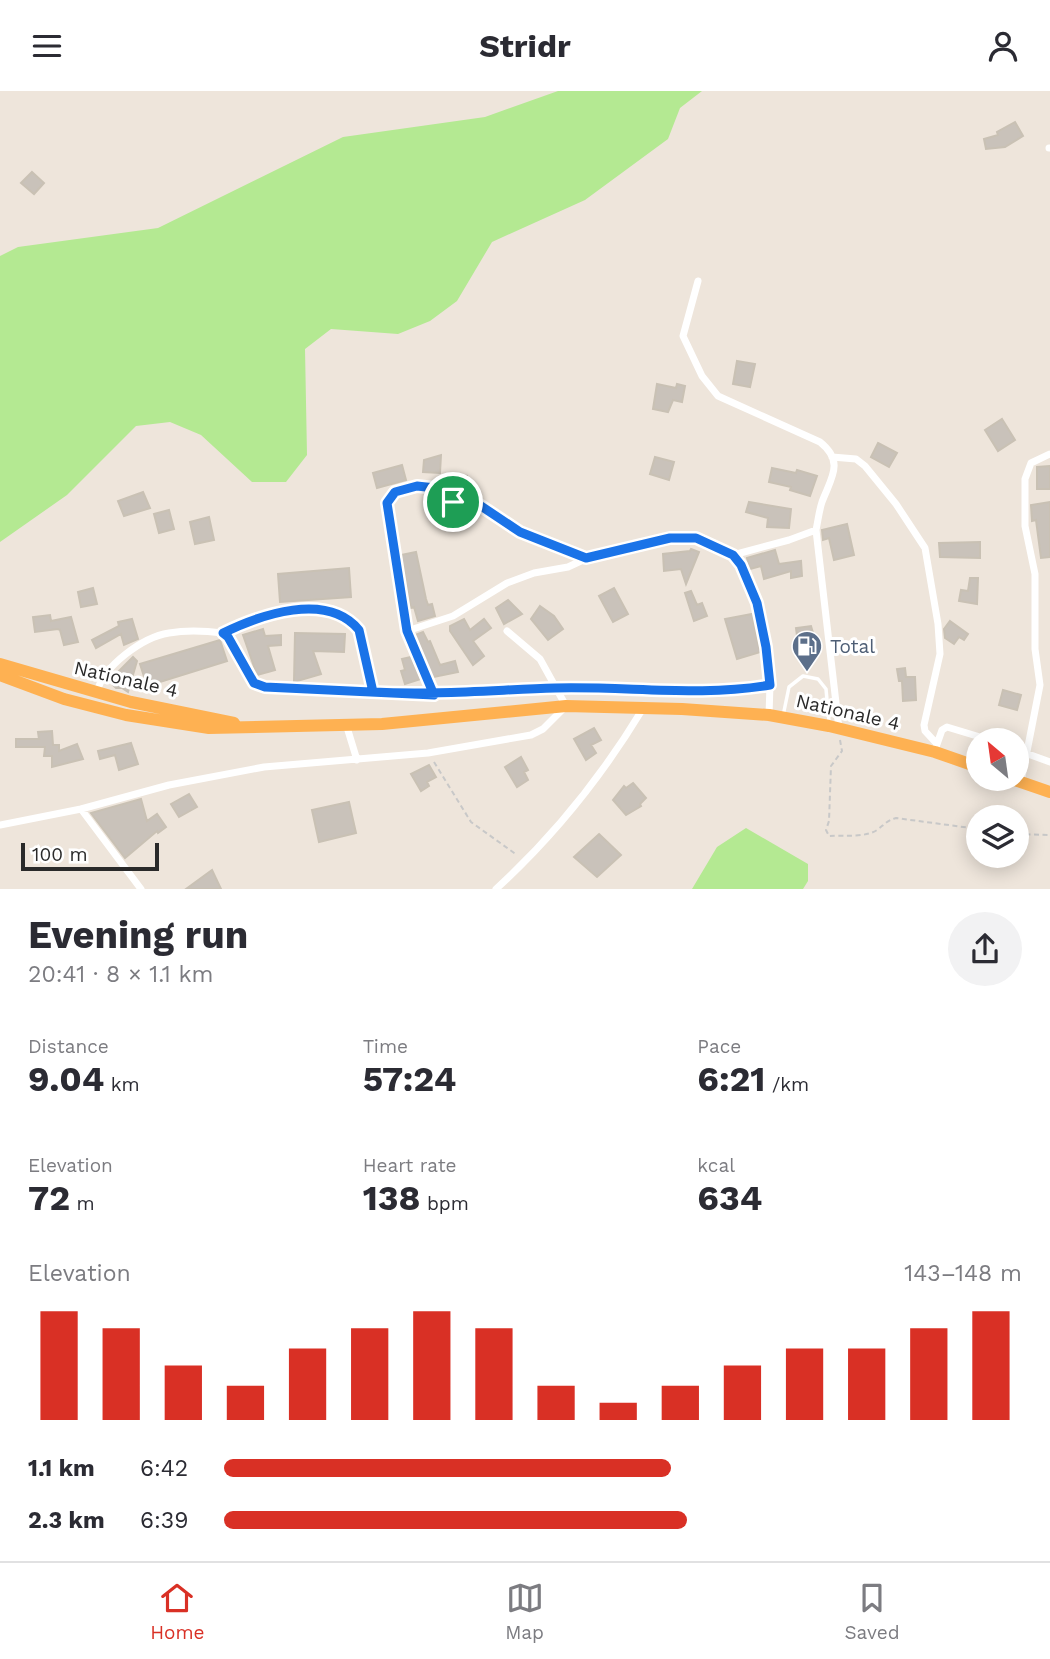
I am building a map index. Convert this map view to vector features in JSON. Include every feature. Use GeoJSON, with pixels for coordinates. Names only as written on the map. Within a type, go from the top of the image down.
{"type":"FeatureCollection","features":[{"type":"Feature","properties":{"kind":"highway","name":"Nationale 4"},"geometry":{"type":"LineString","coordinates":[[0,664],[97,692],[244,727]]}},
{"type":"Feature","properties":{"kind":"highway","name":"Nationale 4"},"geometry":{"type":"LineString","coordinates":[[0,675],[64,699],[126,715],[209,728],[382,724],[566,706],[681,709],[769,715],[936,748],[966,762]]}},
{"type":"Feature","properties":{"kind":"highway"},"geometry":{"type":"LineString","coordinates":[[1029,784],[1050,792]]}},
{"type":"Feature","properties":{"kind":"street"},"geometry":{"type":"LineString","coordinates":[[698,281],[683,336],[708,384],[718,396],[820,442],[831,451],[835,467],[821,505],[816,530],[833,727]]}},
{"type":"Feature","properties":{"kind":"street"},"geometry":{"type":"LineString","coordinates":[[1028,728],[1040,685],[1035,649],[1035,574],[1025,526],[1025,479],[1031,463],[1050,454]]}},
{"type":"Feature","properties":{"kind":"street"},"geometry":{"type":"LineString","coordinates":[[832,457],[856,459],[865,466],[896,504],[925,548],[940,654],[924,725],[936,748]]}},
{"type":"Feature","properties":{"kind":"street"},"geometry":{"type":"LineString","coordinates":[[434,695],[407,631],[387,503],[395,492],[417,486],[435,488],[448,501],[475,502],[520,532],[586,558]]}},
{"type":"Feature","properties":{"kind":"street"},"geometry":{"type":"LineString","coordinates":[[733,555],[816,530]]}},
{"type":"Feature","properties":{"kind":"street"},"geometry":{"type":"LineString","coordinates":[[407,631],[453,617],[507,583],[534,573],[568,567],[586,558],[670,538],[696,538],[733,555],[741,565],[757,603],[766,647],[770,685],[769,715]]}},
{"type":"Feature","properties":{"kind":"street"},"geometry":{"type":"LineString","coordinates":[[97,692],[106,670],[127,653],[160,635],[170,632],[223,633],[252,619],[285,610],[327,611],[353,623],[359,630],[373,692]]}},
{"type":"Feature","properties":{"kind":"street"},"geometry":{"type":"LineString","coordinates":[[0,825],[81,809],[169,785],[264,767],[428,753],[531,735],[543,729],[566,706],[540,659],[506,631]]}},
{"type":"Feature","properties":{"kind":"street"},"geometry":{"type":"LineString","coordinates":[[223,633],[228,637],[254,683],[265,687],[434,695],[556,688],[735,691],[770,685]]}},
{"type":"Feature","properties":{"kind":"street"},"geometry":{"type":"LineString","coordinates":[[496,889],[526,862],[614,756],[642,710]]}},
{"type":"Feature","properties":{"kind":"street"},"geometry":{"type":"LineString","coordinates":[[346,725],[357,760]]}},
{"type":"Feature","properties":{"kind":"street"},"geometry":{"type":"LineString","coordinates":[[936,748],[942,730],[947,727],[966,733]]}},
{"type":"Feature","properties":{"kind":"street"},"geometry":{"type":"LineString","coordinates":[[1029,755],[1050,762]]}},
{"type":"Feature","properties":{"kind":"street"},"geometry":{"type":"LineString","coordinates":[[81,809],[141,889]]}},
{"type":"Feature","properties":{"kind":"lane"},"geometry":{"type":"LineString","coordinates":[[783,718],[789,687],[803,676],[818,679],[826,689],[833,727]]}},
{"type":"Feature","properties":{"kind":"path"},"geometry":{"type":"LineString","coordinates":[[833,727],[843,747],[831,765],[829,821],[826,829],[829,836],[870,833],[879,829],[885,821],[896,818],[966,827]]}},
{"type":"Feature","properties":{"kind":"path"},"geometry":{"type":"LineString","coordinates":[[428,753],[471,822],[526,862]]}},
{"type":"Feature","properties":{"kind":"path"},"geometry":{"type":"LineString","coordinates":[[1029,834],[1050,835]]}},
{"type":"Feature","properties":{"kind":"green space"},"geometry":{"type":"Polygon","coordinates":[[[558,91],[702,91],[680,108],[668,139],[585,200],[492,242],[457,301],[430,321],[398,334],[331,329],[305,349],[307,455],[286,482],[252,482],[201,435],[170,422],[136,426],[67,495],[0,542],[0,256],[18,247],[158,228],[343,137],[485,117],[558,91]]]}},
{"type":"Feature","properties":{"kind":"green space"},"geometry":{"type":"Polygon","coordinates":[[[746,828],[808,864],[808,881],[803,889],[692,889],[717,847],[746,828]]]}},
{"type":"Feature","properties":{"kind":"building"},"geometry":{"type":"Polygon","coordinates":[[[1015,122],[1023,136],[1005,147],[986,149],[984,139],[998,135],[997,132],[1015,122]]]}},
{"type":"Feature","properties":{"kind":"building"},"geometry":{"type":"Polygon","coordinates":[[[32,172],[44,183],[34,194],[21,183],[32,172]]]}},
{"type":"Feature","properties":{"kind":"building"},"geometry":{"type":"Polygon","coordinates":[[[737,361],[755,364],[750,387],[733,384],[737,361]]]}},
{"type":"Feature","properties":{"kind":"building"},"geometry":{"type":"Polygon","coordinates":[[[657,384],[676,388],[677,384],[685,386],[682,402],[673,400],[668,412],[653,409],[657,384]]]}},
{"type":"Feature","properties":{"kind":"building"},"geometry":{"type":"Polygon","coordinates":[[[1002,419],[1015,440],[998,451],[985,430],[1002,419]]]}},
{"type":"Feature","properties":{"kind":"building"},"geometry":{"type":"Polygon","coordinates":[[[878,443],[897,453],[889,467],[871,457],[878,443]]]}},
{"type":"Feature","properties":{"kind":"building"},"geometry":{"type":"Polygon","coordinates":[[[441,455],[440,473],[423,472],[424,460],[441,455]]]}},
{"type":"Feature","properties":{"kind":"building"},"geometry":{"type":"Polygon","coordinates":[[[655,457],[674,462],[669,480],[650,474],[655,457]]]}},
{"type":"Feature","properties":{"kind":"building"},"geometry":{"type":"Polygon","coordinates":[[[402,465],[406,480],[377,488],[373,473],[402,465]]]}},
{"type":"Feature","properties":{"kind":"building"},"geometry":{"type":"Polygon","coordinates":[[[1050,466],[1050,489],[1037,489],[1037,467],[1050,466]]]}},
{"type":"Feature","properties":{"kind":"building"},"geometry":{"type":"Polygon","coordinates":[[[772,468],[796,473],[797,470],[817,476],[810,496],[790,490],[791,487],[769,482],[772,468]]]}},
{"type":"Feature","properties":{"kind":"building"},"geometry":{"type":"Polygon","coordinates":[[[448,474],[467,476],[466,496],[455,495],[455,486],[447,486],[448,474]]]}},
{"type":"Feature","properties":{"kind":"building"},"geometry":{"type":"Polygon","coordinates":[[[143,492],[150,508],[124,516],[118,501],[143,492]]]}},
{"type":"Feature","properties":{"kind":"building"},"geometry":{"type":"Polygon","coordinates":[[[749,502],[791,509],[789,528],[767,527],[768,518],[746,512],[749,502]]]}},
{"type":"Feature","properties":{"kind":"building"},"geometry":{"type":"Polygon","coordinates":[[[1050,502],[1050,557],[1041,558],[1036,520],[1032,521],[1031,505],[1050,502]]]}},
{"type":"Feature","properties":{"kind":"building"},"geometry":{"type":"Polygon","coordinates":[[[169,510],[174,529],[159,533],[154,514],[169,510]]]}},
{"type":"Feature","properties":{"kind":"building"},"geometry":{"type":"Polygon","coordinates":[[[209,517],[214,540],[195,544],[190,522],[209,517]]]}},
{"type":"Feature","properties":{"kind":"building"},"geometry":{"type":"Polygon","coordinates":[[[847,524],[854,555],[834,560],[829,538],[823,540],[822,530],[847,524]]]}},
{"type":"Feature","properties":{"kind":"building"},"geometry":{"type":"Polygon","coordinates":[[[980,542],[980,558],[940,557],[939,543],[980,542]]]}},
{"type":"Feature","properties":{"kind":"building"},"geometry":{"type":"Polygon","coordinates":[[[691,549],[699,552],[686,584],[681,569],[664,571],[663,554],[691,549]]]}},
{"type":"Feature","properties":{"kind":"building"},"geometry":{"type":"Polygon","coordinates":[[[775,550],[779,564],[801,561],[802,576],[791,578],[791,571],[764,579],[761,566],[750,569],[747,558],[775,550]]]}},
{"type":"Feature","properties":{"kind":"building"},"geometry":{"type":"Polygon","coordinates":[[[416,552],[426,599],[428,605],[432,604],[435,616],[418,621],[414,607],[411,608],[401,555],[416,552]]]}},
{"type":"Feature","properties":{"kind":"building"},"geometry":{"type":"Polygon","coordinates":[[[349,568],[351,597],[280,602],[278,574],[349,568]]]}},
{"type":"Feature","properties":{"kind":"building"},"geometry":{"type":"Polygon","coordinates":[[[970,578],[978,578],[977,604],[959,601],[961,590],[968,591],[970,578]]]}},
{"type":"Feature","properties":{"kind":"building"},"geometry":{"type":"Polygon","coordinates":[[[93,588],[97,604],[81,607],[78,592],[93,588]]]}},
{"type":"Feature","properties":{"kind":"building"},"geometry":{"type":"Polygon","coordinates":[[[614,588],[628,614],[613,622],[599,596],[614,588]]]}},
{"type":"Feature","properties":{"kind":"building"},"geometry":{"type":"Polygon","coordinates":[[[691,591],[697,605],[702,603],[707,616],[694,621],[685,593],[691,591]]]}},
{"type":"Feature","properties":{"kind":"building"},"geometry":{"type":"Polygon","coordinates":[[[508,600],[522,614],[504,624],[496,608],[508,600]]]}},
{"type":"Feature","properties":{"kind":"building"},"geometry":{"type":"Polygon","coordinates":[[[540,606],[554,616],[563,629],[548,640],[531,619],[540,606]]]}},
{"type":"Feature","properties":{"kind":"building"},"geometry":{"type":"Polygon","coordinates":[[[752,614],[760,652],[737,659],[725,619],[752,614]]]}},
{"type":"Feature","properties":{"kind":"building"},"geometry":{"type":"Polygon","coordinates":[[[50,615],[51,621],[71,617],[78,642],[64,645],[58,629],[35,632],[33,617],[50,615]]]}},
{"type":"Feature","properties":{"kind":"building"},"geometry":{"type":"Polygon","coordinates":[[[132,619],[138,639],[124,645],[121,634],[96,648],[92,640],[119,626],[118,622],[132,619]]]}},
{"type":"Feature","properties":{"kind":"building"},"geometry":{"type":"Polygon","coordinates":[[[464,619],[470,630],[484,619],[491,628],[473,641],[484,656],[473,665],[450,631],[450,626],[464,619]]]}},
{"type":"Feature","properties":{"kind":"building"},"geometry":{"type":"Polygon","coordinates":[[[950,621],[968,634],[964,640],[959,637],[954,644],[945,638],[944,629],[950,621]]]}},
{"type":"Feature","properties":{"kind":"building"},"geometry":{"type":"Polygon","coordinates":[[[811,626],[817,647],[799,651],[796,628],[811,626]]]}},
{"type":"Feature","properties":{"kind":"building"},"geometry":{"type":"Polygon","coordinates":[[[263,629],[265,636],[281,635],[281,645],[268,646],[275,670],[257,675],[243,635],[263,629]]]}},
{"type":"Feature","properties":{"kind":"building"},"geometry":{"type":"Polygon","coordinates":[[[423,632],[428,642],[430,641],[440,665],[455,661],[458,672],[433,677],[415,635],[423,632]]]}},
{"type":"Feature","properties":{"kind":"building"},"geometry":{"type":"Polygon","coordinates":[[[295,633],[345,634],[344,652],[313,651],[321,674],[294,682],[295,633]]]}},
{"type":"Feature","properties":{"kind":"building"},"geometry":{"type":"Polygon","coordinates":[[[220,640],[227,661],[147,686],[140,664],[220,640]]]}},
{"type":"Feature","properties":{"kind":"building"},"geometry":{"type":"Polygon","coordinates":[[[133,657],[137,661],[128,692],[116,688],[109,681],[133,657]]]}},
{"type":"Feature","properties":{"kind":"building"},"geometry":{"type":"Polygon","coordinates":[[[411,657],[421,679],[405,684],[401,671],[405,670],[402,659],[411,657]]]}},
{"type":"Feature","properties":{"kind":"building"},"geometry":{"type":"Polygon","coordinates":[[[905,668],[906,677],[915,677],[916,700],[903,701],[902,681],[899,681],[897,669],[905,668]]]}},
{"type":"Feature","properties":{"kind":"building"},"geometry":{"type":"Polygon","coordinates":[[[1003,690],[1021,695],[1017,710],[999,705],[1003,690]]]}},
{"type":"Feature","properties":{"kind":"building"},"geometry":{"type":"Polygon","coordinates":[[[594,728],[601,740],[591,745],[596,753],[586,760],[574,739],[594,728]]]}},
{"type":"Feature","properties":{"kind":"building"},"geometry":{"type":"Polygon","coordinates":[[[52,731],[53,745],[59,745],[59,751],[77,744],[83,759],[52,767],[52,756],[44,756],[45,747],[16,747],[16,739],[39,739],[38,732],[52,731]]]}},
{"type":"Feature","properties":{"kind":"building"},"geometry":{"type":"Polygon","coordinates":[[[131,743],[138,764],[119,770],[115,755],[100,759],[98,751],[131,743]]]}},
{"type":"Feature","properties":{"kind":"building"},"geometry":{"type":"Polygon","coordinates":[[[521,757],[528,770],[524,772],[528,780],[517,787],[505,767],[521,757]]]}},
{"type":"Feature","properties":{"kind":"building"},"geometry":{"type":"Polygon","coordinates":[[[429,765],[436,777],[427,782],[429,786],[421,791],[411,774],[429,765]]]}},
{"type":"Feature","properties":{"kind":"building"},"geometry":{"type":"Polygon","coordinates":[[[633,783],[646,798],[641,806],[626,815],[613,800],[624,786],[626,788],[633,783]]]}},
{"type":"Feature","properties":{"kind":"building"},"geometry":{"type":"Polygon","coordinates":[[[189,794],[197,807],[179,817],[171,804],[189,794]]]}},
{"type":"Feature","properties":{"kind":"building"},"geometry":{"type":"Polygon","coordinates":[[[141,799],[147,821],[157,814],[166,827],[158,833],[157,831],[125,858],[91,813],[141,799]]]}},
{"type":"Feature","properties":{"kind":"building"},"geometry":{"type":"Polygon","coordinates":[[[349,802],[356,833],[319,842],[312,810],[349,802]]]}},
{"type":"Feature","properties":{"kind":"building"},"geometry":{"type":"Polygon","coordinates":[[[599,834],[621,855],[597,877],[574,857],[599,834]]]}},
{"type":"Feature","properties":{"kind":"building"},"geometry":{"type":"Polygon","coordinates":[[[212,870],[221,889],[186,889],[212,870]]]}},
{"type":"Feature","properties":{"kind":"place","name":"Total"},"geometry":{"type":"Point","coordinates":[807,673]}},
{"type":"Feature","properties":{"kind":"route"},"geometry":{"type":"LineString","coordinates":[[453,502],[448,501],[435,488],[417,486],[395,492],[387,503],[407,631],[434,695],[265,687],[254,683],[228,637],[223,633],[252,619],[285,610],[327,611],[353,623],[359,630],[373,692],[434,695],[556,688],[735,691],[770,685],[757,603],[741,565],[733,555],[696,538],[670,538],[586,558],[520,532],[475,502],[453,502]]}}]}
